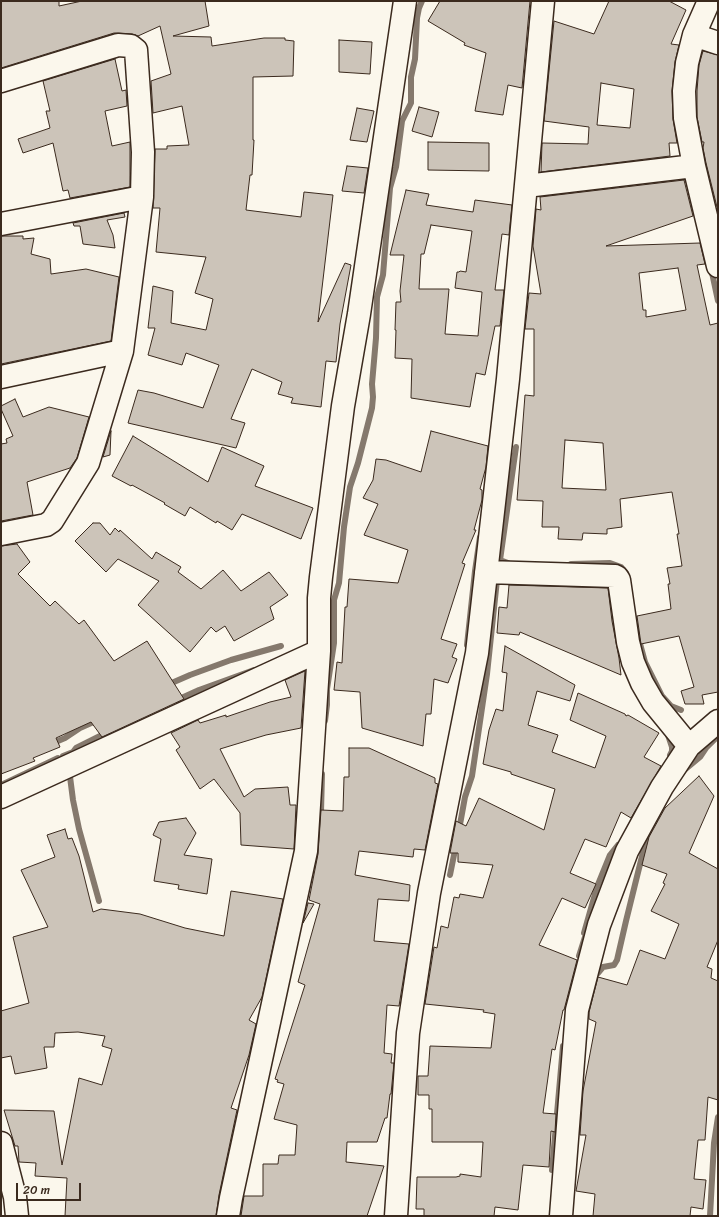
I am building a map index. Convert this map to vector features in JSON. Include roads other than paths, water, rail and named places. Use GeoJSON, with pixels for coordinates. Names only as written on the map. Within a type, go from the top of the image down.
{"type":"FeatureCollection","features":[{"type":"Feature","properties":{"kind":"street"},"geometry":{"type":"LineString","coordinates":[[228,1216],[306,851],[320,651],[319,598],[321,577],[343,406],[359,314],[405,1]]}},
{"type":"Feature","properties":{"kind":"street"},"geometry":{"type":"LineString","coordinates":[[396,1216],[408,1033],[430,893],[477,653],[508,379],[543,1]]}},
{"type":"Feature","properties":{"kind":"street"},"geometry":{"type":"LineString","coordinates":[[709,1],[694,35],[687,63],[684,91],[685,118],[694,166],[718,266]]}},
{"type":"Feature","properties":{"kind":"street"},"geometry":{"type":"LineString","coordinates":[[694,35],[718,43]]}},
{"type":"Feature","properties":{"kind":"street"},"geometry":{"type":"LineString","coordinates":[[1,81],[118,45],[131,46],[136,50],[143,152],[142,197],[122,351],[88,463],[52,521],[46,525],[1,534]]}},
{"type":"Feature","properties":{"kind":"street"},"geometry":{"type":"LineString","coordinates":[[526,186],[694,166]]}},
{"type":"Feature","properties":{"kind":"street"},"geometry":{"type":"LineString","coordinates":[[1,224],[142,197]]}},
{"type":"Feature","properties":{"kind":"street"},"geometry":{"type":"LineString","coordinates":[[1,377],[122,351]]}},
{"type":"Feature","properties":{"kind":"street"},"geometry":{"type":"LineString","coordinates":[[486,572],[617,577],[619,580],[628,642],[633,662],[642,683],[653,702],[689,746]]}},
{"type":"Feature","properties":{"kind":"street"},"geometry":{"type":"LineString","coordinates":[[1,797],[320,651]]}},
{"type":"Feature","properties":{"kind":"street"},"geometry":{"type":"LineString","coordinates":[[561,1216],[577,1010],[599,925],[627,851],[662,787],[689,746],[718,721]]}},
{"type":"Feature","properties":{"kind":"street"},"geometry":{"type":"LineString","coordinates":[[1,1144],[15,1197],[17,1216]]}},
{"type":"Feature","properties":{"kind":"waterway"},"geometry":{"type":"LineString","coordinates":[[325,721],[327,689],[334,643],[334,600],[339,583],[344,527],[350,487],[358,463],[372,408],[377,297],[383,275],[390,188],[396,167],[402,121],[411,103],[411,77],[415,59],[417,18],[422,1]]}},
{"type":"Feature","properties":{"kind":"waterway"},"geometry":{"type":"LineString","coordinates":[[711,268],[718,301]]}},
{"type":"Feature","properties":{"kind":"waterway"},"geometry":{"type":"LineString","coordinates":[[508,563],[500,560],[516,447]]}},
{"type":"Feature","properties":{"kind":"waterway"},"geometry":{"type":"LineString","coordinates":[[467,645],[480,537]]}},
{"type":"Feature","properties":{"kind":"waterway"},"geometry":{"type":"LineString","coordinates":[[571,564],[610,563],[621,567],[626,573]]}},
{"type":"Feature","properties":{"kind":"waterway"},"geometry":{"type":"LineString","coordinates":[[459,830],[465,797],[472,776],[487,674],[497,580],[499,578]]}},
{"type":"Feature","properties":{"kind":"waterway"},"geometry":{"type":"LineString","coordinates":[[636,629],[645,662],[662,696],[671,706],[681,710]]}},
{"type":"Feature","properties":{"kind":"waterway"},"geometry":{"type":"LineString","coordinates":[[167,685],[231,660],[281,646]]}},
{"type":"Feature","properties":{"kind":"waterway"},"geometry":{"type":"LineString","coordinates":[[177,700],[199,690],[254,670]]}},
{"type":"Feature","properties":{"kind":"waterway"},"geometry":{"type":"LineString","coordinates":[[51,744],[98,720]]}},
{"type":"Feature","properties":{"kind":"waterway"},"geometry":{"type":"LineString","coordinates":[[99,901],[79,829],[69,769],[63,756],[108,732]]}},
{"type":"Feature","properties":{"kind":"waterway"},"geometry":{"type":"LineString","coordinates":[[668,735],[672,747],[670,755]]}},
{"type":"Feature","properties":{"kind":"waterway"},"geometry":{"type":"LineString","coordinates":[[682,772],[700,757],[706,748],[718,736]]}},
{"type":"Feature","properties":{"kind":"waterway"},"geometry":{"type":"LineString","coordinates":[[1,785],[58,758]]}},
{"type":"Feature","properties":{"kind":"waterway"},"geometry":{"type":"LineString","coordinates":[[321,812],[322,774]]}},
{"type":"Feature","properties":{"kind":"waterway"},"geometry":{"type":"LineString","coordinates":[[598,973],[603,967],[614,965],[617,960],[648,832]]}},
{"type":"Feature","properties":{"kind":"waterway"},"geometry":{"type":"LineString","coordinates":[[450,875],[456,845]]}},
{"type":"Feature","properties":{"kind":"waterway"},"geometry":{"type":"LineString","coordinates":[[579,956],[586,934],[584,933],[597,887],[610,855],[618,845]]}},
{"type":"Feature","properties":{"kind":"waterway"},"geometry":{"type":"LineString","coordinates":[[552,1170],[563,1046]]}},
{"type":"Feature","properties":{"kind":"waterway"},"geometry":{"type":"LineString","coordinates":[[710,1216],[714,1143],[718,1117]]}}]}
